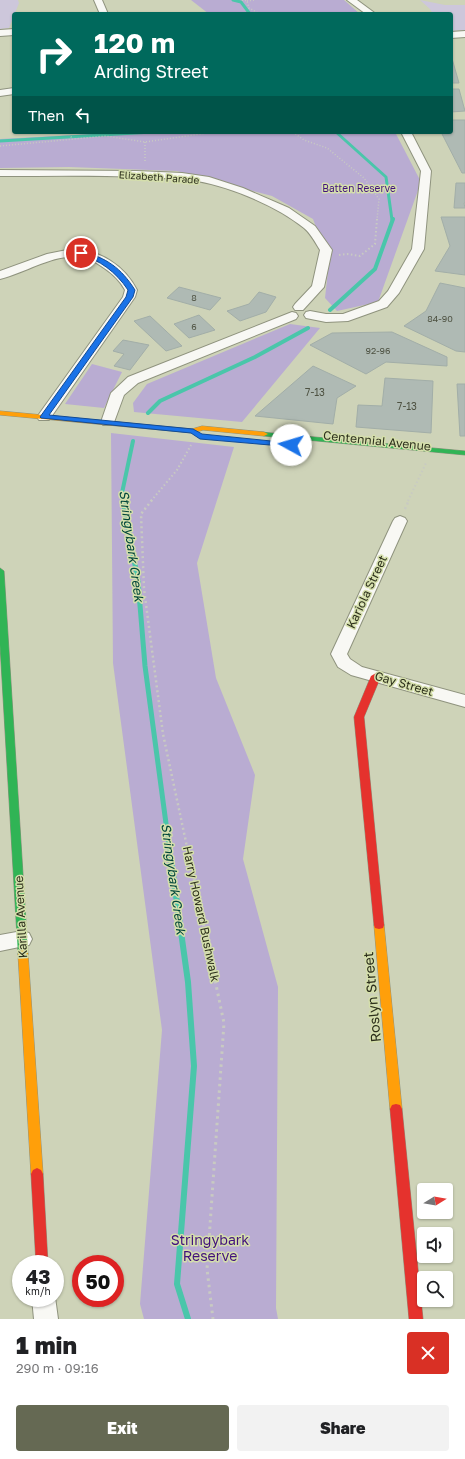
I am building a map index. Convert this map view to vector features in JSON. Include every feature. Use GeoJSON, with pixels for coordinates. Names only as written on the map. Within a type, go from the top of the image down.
{"type":"FeatureCollection","features":[{"type":"Feature","properties":{"kind":"street"},"geometry":{"type":"LineString","coordinates":[[98,0],[103,12]]}},
{"type":"Feature","properties":{"kind":"street"},"geometry":{"type":"LineString","coordinates":[[351,0],[369,12]]}},
{"type":"Feature","properties":{"kind":"street"},"geometry":{"type":"LineString","coordinates":[[0,33],[12,32]]}},
{"type":"Feature","properties":{"kind":"street"},"geometry":{"type":"LineString","coordinates":[[453,35],[465,34]]}},
{"type":"Feature","properties":{"kind":"street"},"geometry":{"type":"LineString","coordinates":[[0,93],[12,91]]}},
{"type":"Feature","properties":{"kind":"street"},"geometry":{"type":"LineString","coordinates":[[296,311],[309,310],[311,312],[310,315],[326,318],[344,318],[383,304],[393,293],[418,249],[426,172],[407,134]]}},
{"type":"Feature","properties":{"kind":"street","name":"Elizabeth Parade"},"geometry":{"type":"LineString","coordinates":[[0,173],[98,172],[198,178],[264,200],[307,225],[326,250],[318,287],[296,311],[133,380],[118,394],[108,422]]}},
{"type":"Feature","properties":{"kind":"street"},"geometry":{"type":"LineString","coordinates":[[0,275],[52,257],[72,253],[81,253],[93,256],[105,262],[122,276],[131,290],[129,297],[44,417]]}},
{"type":"Feature","properties":{"kind":"street","name":"Centennial Avenue"},"geometry":{"type":"LineString","coordinates":[[0,412],[108,422],[197,434],[465,462]]}},
{"type":"Feature","properties":{"kind":"street","name":"Centennial Avenue"},"geometry":{"type":"LineString","coordinates":[[197,434],[202,428],[465,453]]}},
{"type":"Feature","properties":{"kind":"street","name":"Kariola Street"},"geometry":{"type":"LineString","coordinates":[[344,663],[339,654],[400,521]]}},
{"type":"Feature","properties":{"kind":"street","name":"Karilla Avenue"},"geometry":{"type":"LineString","coordinates":[[0,572],[41,1255]]}},
{"type":"Feature","properties":{"kind":"street","name":"Gay Street"},"geometry":{"type":"LineString","coordinates":[[344,663],[358,670],[376,676],[465,701]]}},
{"type":"Feature","properties":{"kind":"street","name":"Roslyn Street"},"geometry":{"type":"LineString","coordinates":[[376,676],[359,717],[416,1319]]}},
{"type":"Feature","properties":{"kind":"street"},"geometry":{"type":"LineString","coordinates":[[0,943],[22,939]]}},
{"type":"Feature","properties":{"kind":"street"},"geometry":{"type":"LineString","coordinates":[[45,1307],[46,1319]]}},
{"type":"Feature","properties":{"kind":"path"},"geometry":{"type":"LineString","coordinates":[[242,0],[254,0]]}},
{"type":"Feature","properties":{"kind":"path"},"geometry":{"type":"LineString","coordinates":[[247,1],[249,8],[256,12]]}},
{"type":"Feature","properties":{"kind":"path"},"geometry":{"type":"LineString","coordinates":[[69,134],[72,138]]}},
{"type":"Feature","properties":{"kind":"path"},"geometry":{"type":"LineString","coordinates":[[0,146],[72,138],[106,136],[145,142],[200,134]]}},
{"type":"Feature","properties":{"kind":"path"},"geometry":{"type":"LineString","coordinates":[[296,134],[304,140],[327,148],[364,178],[379,199],[375,244],[360,256],[347,254],[324,257]]}},
{"type":"Feature","properties":{"kind":"path"},"geometry":{"type":"LineString","coordinates":[[145,142],[146,174]]}},
{"type":"Feature","properties":{"kind":"path","name":"Harry Howard Bushwalk"},"geometry":{"type":"LineString","coordinates":[[197,434],[177,470],[141,514],[144,589],[163,734],[224,1023],[207,1269],[213,1319]]}},
{"type":"Feature","properties":{"kind":"path"},"geometry":{"type":"LineString","coordinates":[[400,521],[427,458]]}},
{"type":"Feature","properties":{"kind":"shaded area"},"geometry":{"type":"Polygon","coordinates":[[[0,0],[18,0],[19,3],[15,12],[12,12],[12,20],[9,28],[0,29],[0,0]]]}},
{"type":"Feature","properties":{"kind":"shaded area"},"geometry":{"type":"Polygon","coordinates":[[[420,0],[445,5],[465,5],[465,30],[453,31],[453,12],[432,12],[420,0]]]}},
{"type":"Feature","properties":{"kind":"green space"},"geometry":{"type":"Polygon","coordinates":[[[191,0],[344,0],[358,12],[206,12],[191,0]]]}},
{"type":"Feature","properties":{"kind":"green space","name":"Batten Reserve"},"geometry":{"type":"Polygon","coordinates":[[[92,134],[396,134],[421,182],[378,302],[337,311],[325,298],[329,262],[313,219],[272,196],[177,171],[69,167],[0,168],[0,139],[92,134]]]}},
{"type":"Feature","properties":{"kind":"green space"},"geometry":{"type":"Polygon","coordinates":[[[290,324],[320,328],[242,422],[134,412],[133,403],[147,384],[290,324]]]}},
{"type":"Feature","properties":{"kind":"green space"},"geometry":{"type":"Polygon","coordinates":[[[92,364],[122,372],[104,408],[65,404],[92,364]]]}},
{"type":"Feature","properties":{"kind":"green space","name":"Stringybark Reserve"},"geometry":{"type":"Polygon","coordinates":[[[111,433],[234,447],[197,563],[216,678],[255,775],[243,859],[278,987],[276,1308],[278,1319],[144,1319],[140,1304],[162,1030],[113,663],[111,433]]]}},
{"type":"Feature","properties":{"kind":"building"},"geometry":{"type":"Polygon","coordinates":[[[453,62],[459,83],[453,83],[453,62]]]}},
{"type":"Feature","properties":{"kind":"building"},"geometry":{"type":"Polygon","coordinates":[[[453,89],[459,89],[465,111],[453,112],[453,89]]]}},
{"type":"Feature","properties":{"kind":"building"},"geometry":{"type":"Polygon","coordinates":[[[453,120],[465,120],[465,173],[462,173],[442,134],[453,134],[453,120]]]}},
{"type":"Feature","properties":{"kind":"building"},"geometry":{"type":"Polygon","coordinates":[[[456,183],[465,183],[465,208],[454,208],[456,183]]]}},
{"type":"Feature","properties":{"kind":"building"},"geometry":{"type":"Polygon","coordinates":[[[441,217],[465,217],[465,275],[435,271],[450,246],[441,217]]]}},
{"type":"Feature","properties":{"kind":"building"},"geometry":{"type":"Polygon","coordinates":[[[440,283],[465,288],[465,352],[456,351],[404,326],[426,311],[440,283]]]}},
{"type":"Feature","properties":{"kind":"building"},"geometry":{"type":"Polygon","coordinates":[[[179,287],[221,298],[210,310],[167,298],[179,287]]]}},
{"type":"Feature","properties":{"kind":"building"},"geometry":{"type":"Polygon","coordinates":[[[259,292],[276,297],[266,312],[240,321],[227,311],[249,304],[259,292]]]}},
{"type":"Feature","properties":{"kind":"building"},"geometry":{"type":"Polygon","coordinates":[[[199,315],[215,330],[189,338],[174,324],[199,315]]]}},
{"type":"Feature","properties":{"kind":"building"},"geometry":{"type":"Polygon","coordinates":[[[150,316],[182,346],[166,351],[134,321],[150,316]]]}},
{"type":"Feature","properties":{"kind":"building"},"geometry":{"type":"Polygon","coordinates":[[[392,332],[447,357],[447,366],[386,362],[366,374],[310,345],[332,333],[392,332]]]}},
{"type":"Feature","properties":{"kind":"building"},"geometry":{"type":"Polygon","coordinates":[[[123,340],[149,345],[130,370],[114,366],[124,354],[113,351],[123,340]]]}},
{"type":"Feature","properties":{"kind":"building"},"geometry":{"type":"Polygon","coordinates":[[[313,366],[356,386],[337,398],[333,424],[255,416],[313,366]]]}},
{"type":"Feature","properties":{"kind":"building"},"geometry":{"type":"Polygon","coordinates":[[[385,378],[433,381],[431,433],[356,427],[358,405],[382,406],[385,378]]]}},
{"type":"Feature","properties":{"kind":"building"},"geometry":{"type":"Polygon","coordinates":[[[457,384],[465,384],[465,436],[460,436],[457,384]]]}},
{"type":"Feature","properties":{"kind":"waterway","name":"Stringybark Creek"},"geometry":{"type":"LineString","coordinates":[[233,0],[241,2],[248,12]]}},
{"type":"Feature","properties":{"kind":"waterway"},"geometry":{"type":"LineString","coordinates":[[0,141],[118,134]]}},
{"type":"Feature","properties":{"kind":"waterway","name":"Stringybark Creek"},"geometry":{"type":"LineString","coordinates":[[338,134],[386,177],[392,220]]}},
{"type":"Feature","properties":{"kind":"waterway","name":"Stringybark Creek"},"geometry":{"type":"LineString","coordinates":[[330,310],[375,269],[393,219]]}},
{"type":"Feature","properties":{"kind":"waterway","name":"Stringybark Creek"},"geometry":{"type":"LineString","coordinates":[[148,413],[160,401],[255,357],[308,328]]}},
{"type":"Feature","properties":{"kind":"waterway","name":"Stringybark Creek"},"geometry":{"type":"LineString","coordinates":[[124,501],[122,493],[133,441]]}},
{"type":"Feature","properties":{"kind":"waterway","name":"Stringybark Creek"},"geometry":{"type":"LineString","coordinates":[[123,500],[138,581],[145,666],[171,861]]}},
{"type":"Feature","properties":{"kind":"waterway","name":"Stringybark Creek"},"geometry":{"type":"LineString","coordinates":[[171,860],[188,982],[194,1066],[177,1284],[188,1319]]}},
{"type":"Feature","properties":{"kind":"traffic: fast"},"geometry":{"type":"LineString","coordinates":[[264,434],[465,453]]}},
{"type":"Feature","properties":{"kind":"traffic: fast"},"geometry":{"type":"LineString","coordinates":[[0,571],[23,954]]}},
{"type":"Feature","properties":{"kind":"traffic: slow"},"geometry":{"type":"LineString","coordinates":[[0,413],[193,431],[202,428],[264,434]]}},
{"type":"Feature","properties":{"kind":"traffic: slow"},"geometry":{"type":"LineString","coordinates":[[379,925],[396,1109]]}},
{"type":"Feature","properties":{"kind":"traffic: slow"},"geometry":{"type":"LineString","coordinates":[[23,954],[37,1174]]}},
{"type":"Feature","properties":{"kind":"traffic: jam"},"geometry":{"type":"LineString","coordinates":[[376,676],[359,717],[379,925]]}},
{"type":"Feature","properties":{"kind":"traffic: jam"},"geometry":{"type":"LineString","coordinates":[[396,1109],[416,1319]]}},
{"type":"Feature","properties":{"kind":"traffic: jam"},"geometry":{"type":"LineString","coordinates":[[37,1174],[42,1255]]}},
{"type":"Feature","properties":{"kind":"route"},"geometry":{"type":"LineString","coordinates":[[81,253],[93,256],[105,262],[122,276],[131,290],[129,297],[44,417],[193,431],[200,436],[291,445]]}}]}
